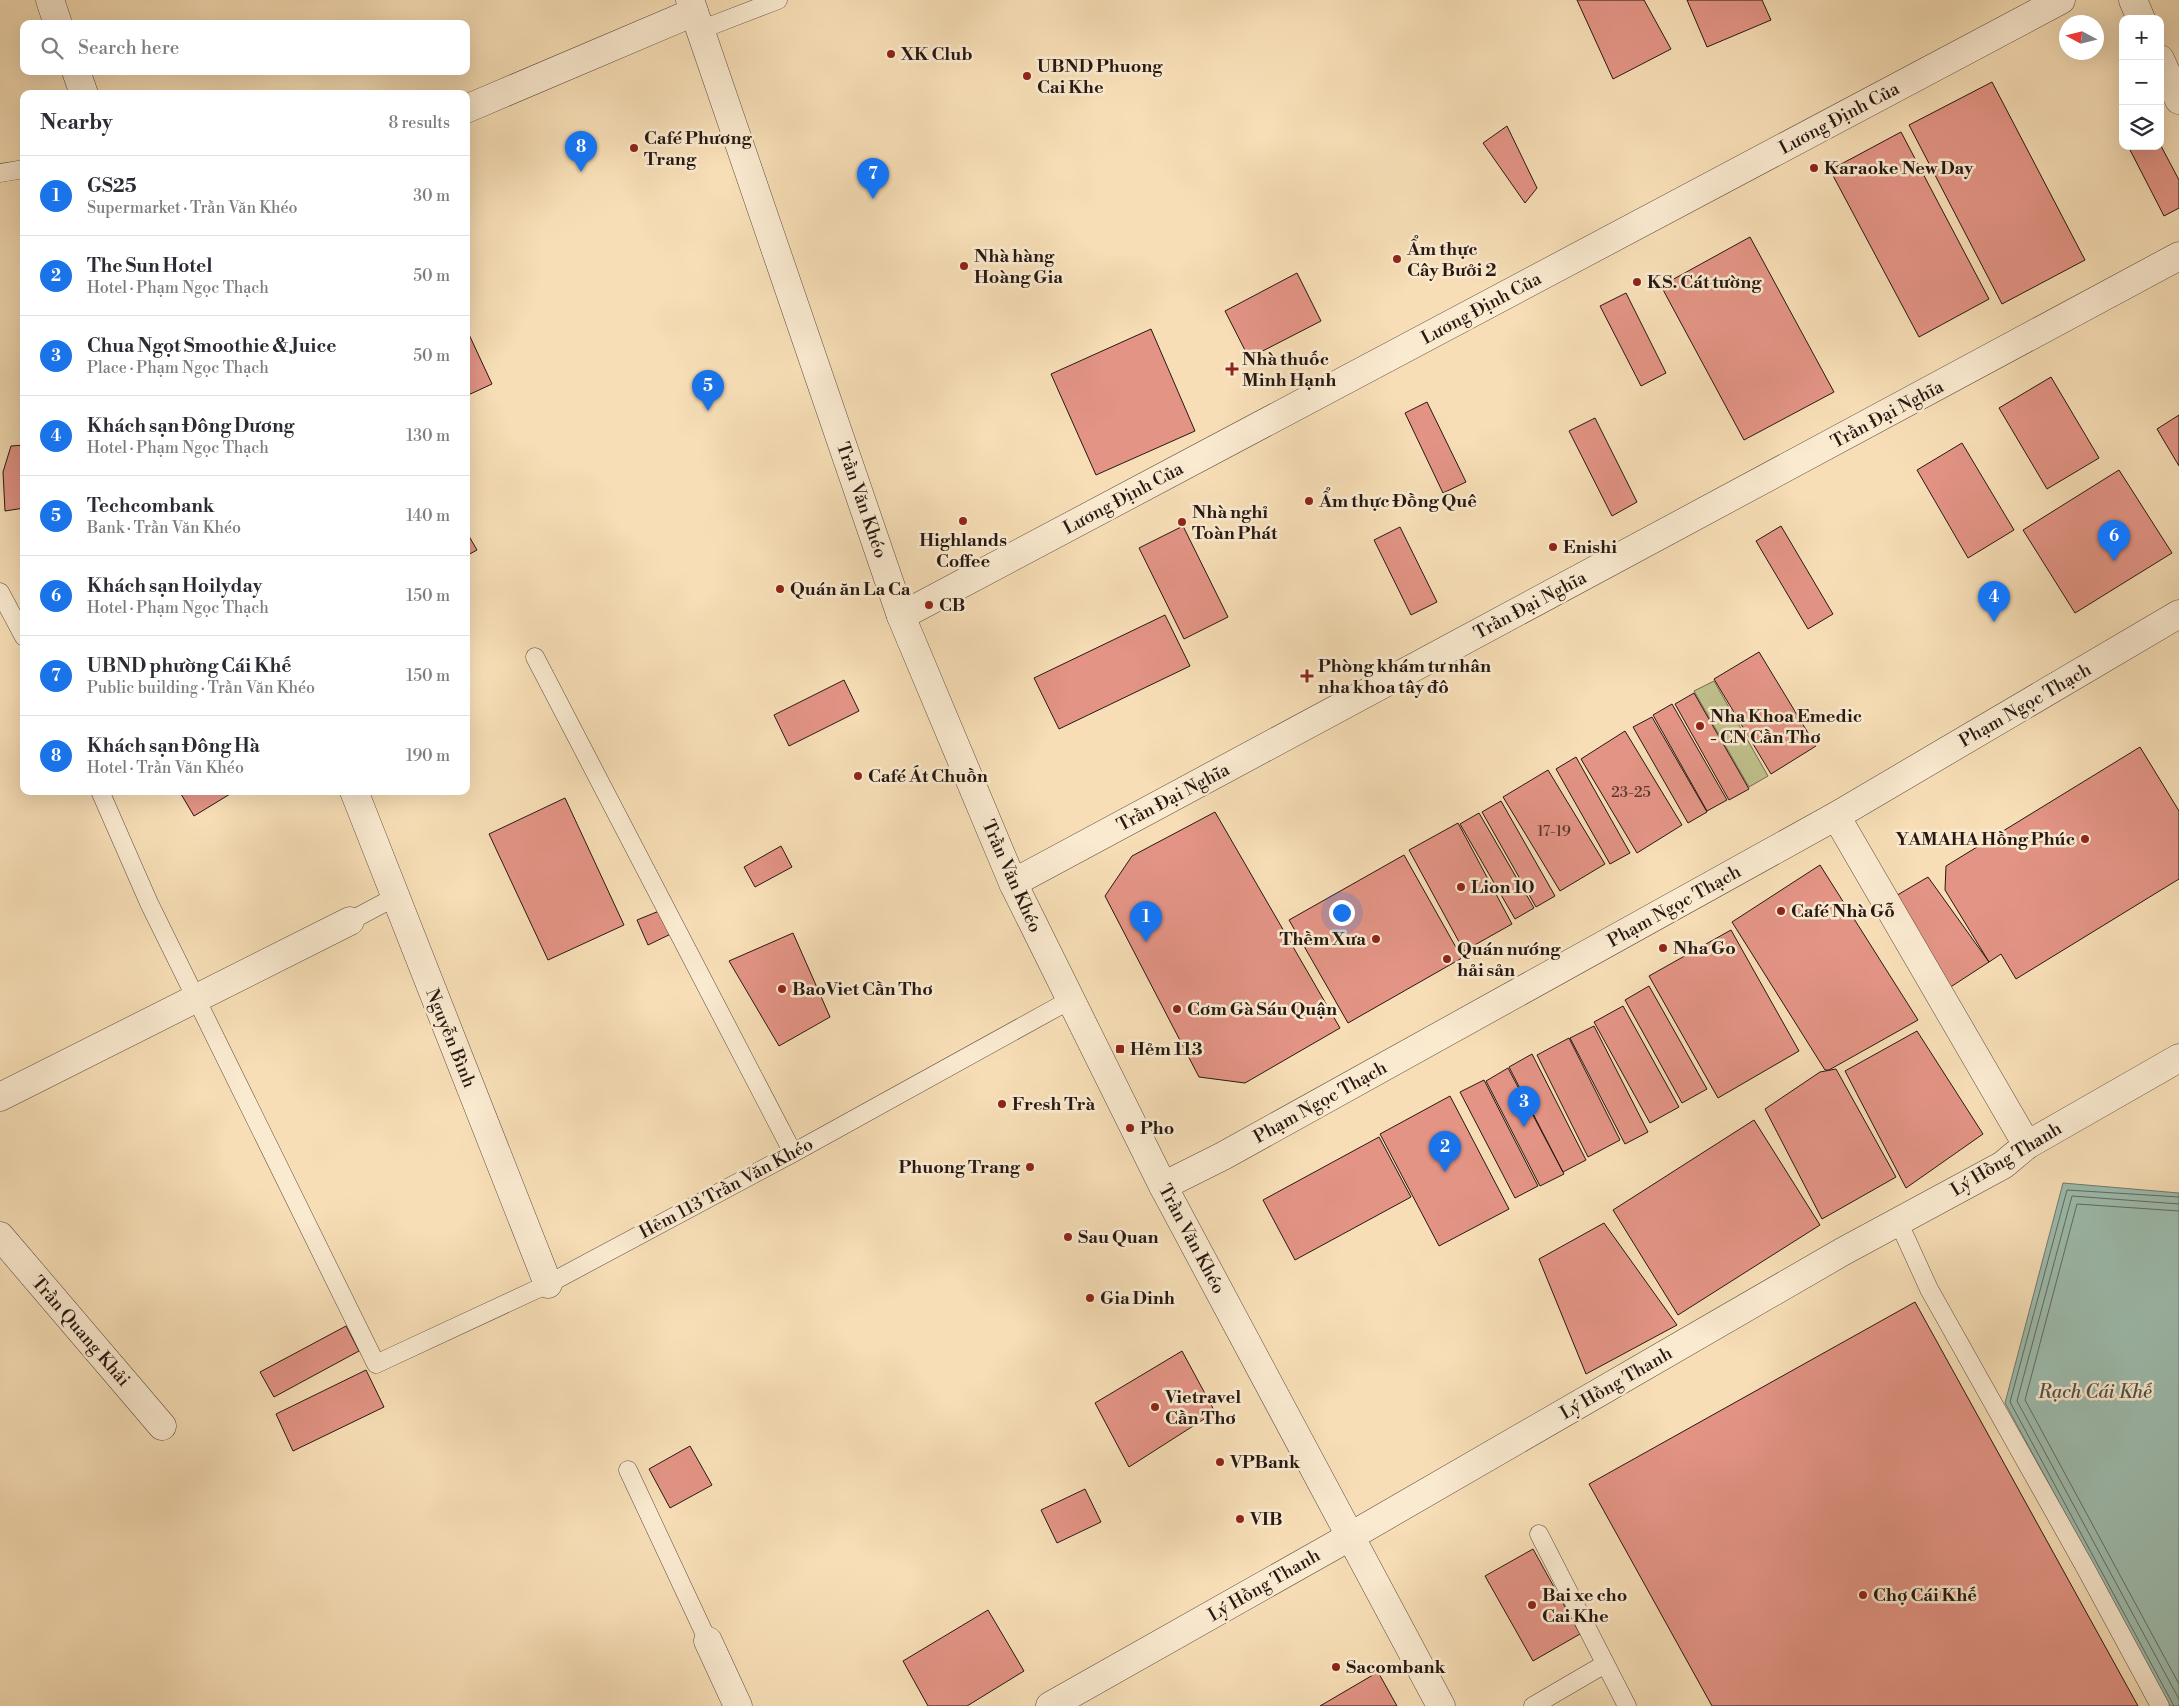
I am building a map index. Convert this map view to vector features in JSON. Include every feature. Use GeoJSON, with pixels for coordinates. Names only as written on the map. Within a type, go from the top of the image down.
{"type":"FeatureCollection","features":[{"type":"Feature","properties":{"kind":"street"},"geometry":{"type":"LineString","coordinates":[[50,0],[57,20]]}},
{"type":"Feature","properties":{"kind":"street","name":"Lương Định Của"},"geometry":{"type":"LineString","coordinates":[[901,616],[2061,0]]}},
{"type":"Feature","properties":{"kind":"street"},"geometry":{"type":"LineString","coordinates":[[2133,0],[2140,15]]}},
{"type":"Feature","properties":{"kind":"street"},"geometry":{"type":"LineString","coordinates":[[470,107],[695,14]]}},
{"type":"Feature","properties":{"kind":"street","name":"Trần Văn Khéo"},"geometry":{"type":"LineString","coordinates":[[695,14],[901,616],[1013,884],[1163,1186],[1441,1706]]}},
{"type":"Feature","properties":{"kind":"street"},"geometry":{"type":"LineString","coordinates":[[2160,60],[2179,100]]}},
{"type":"Feature","properties":{"kind":"street"},"geometry":{"type":"LineString","coordinates":[[77,75],[83,90]]}},
{"type":"Feature","properties":{"kind":"street","name":"Trần Đại Nghĩa"},"geometry":{"type":"LineString","coordinates":[[1013,884],[2179,256]]}},
{"type":"Feature","properties":{"kind":"street","name":"Phạm Ngọc Thạch"},"geometry":{"type":"LineString","coordinates":[[1163,1186],[1223,1156],[1836,816],[2179,614]]}},
{"type":"Feature","properties":{"kind":"street","name":"Nguyễn Bình"},"geometry":{"type":"LineString","coordinates":[[356,795],[548,1284]]}},
{"type":"Feature","properties":{"kind":"street"},"geometry":{"type":"LineString","coordinates":[[1836,816],[2027,1145]]}},
{"type":"Feature","properties":{"kind":"street"},"geometry":{"type":"LineString","coordinates":[[0,1097],[350,920]]}},
{"type":"Feature","properties":{"kind":"street","name":"Lý Hồng Thanh"},"geometry":{"type":"LineString","coordinates":[[1050,1706],[1351,1536],[1898,1221],[2003,1165],[2027,1145],[2179,1058]]}},
{"type":"Feature","properties":{"kind":"street","name":"Trần Quang Khải"},"geometry":{"type":"LineString","coordinates":[[0,1236],[162,1426]]}},
{"type":"Feature","properties":{"kind":"street"},"geometry":{"type":"LineString","coordinates":[[708,1641],[738,1706]]}},
{"type":"Feature","properties":{"kind":"lane"},"geometry":{"type":"LineString","coordinates":[[695,14],[778,0]]}},
{"type":"Feature","properties":{"kind":"lane"},"geometry":{"type":"LineString","coordinates":[[0,172],[20,170]]}},
{"type":"Feature","properties":{"kind":"lane"},"geometry":{"type":"LineString","coordinates":[[0,592],[20,630]]}},
{"type":"Feature","properties":{"kind":"lane"},"geometry":{"type":"LineString","coordinates":[[535,657],[793,1153]]}},
{"type":"Feature","properties":{"kind":"lane"},"geometry":{"type":"LineString","coordinates":[[102,795],[149,903],[196,998]]}},
{"type":"Feature","properties":{"kind":"lane"},"geometry":{"type":"LineString","coordinates":[[350,920],[395,897]]}},
{"type":"Feature","properties":{"kind":"lane","name":"Hẻm 113 Trần Văn Khéo"},"geometry":{"type":"LineString","coordinates":[[196,998],[376,1364],[548,1284],[793,1153],[1070,1000]]}},
{"type":"Feature","properties":{"kind":"lane"},"geometry":{"type":"LineString","coordinates":[[1898,1221],[1930,1289],[2160,1706]]}},
{"type":"Feature","properties":{"kind":"lane"},"geometry":{"type":"LineString","coordinates":[[628,1470],[708,1641]]}},
{"type":"Feature","properties":{"kind":"lane"},"geometry":{"type":"LineString","coordinates":[[1539,1534],[1627,1706]]}},
{"type":"Feature","properties":{"kind":"lane"},"geometry":{"type":"LineString","coordinates":[[1533,1706],[1605,1664]]}},
{"type":"Feature","properties":{"kind":"green space"},"geometry":{"type":"Polygon","coordinates":[[[1714,681],[1768,776],[1749,787],[1694,691],[1714,681]]]}},
{"type":"Feature","properties":{"kind":"water","name":"Rạch Cái Khế"},"geometry":{"type":"Polygon","coordinates":[[[2063,1183],[2179,1193],[2179,1706],[2170,1706],[2005,1403],[2063,1183]]]}},
{"type":"Feature","properties":{"kind":"building"},"geometry":{"type":"Polygon","coordinates":[[[1577,0],[1644,0],[1671,49],[1613,79],[1577,0]]]}},
{"type":"Feature","properties":{"kind":"building"},"geometry":{"type":"Polygon","coordinates":[[[1687,0],[1762,0],[1771,20],[1707,47],[1687,0]]]}},
{"type":"Feature","properties":{"kind":"building"},"geometry":{"type":"Polygon","coordinates":[[[1992,82],[2085,260],[2002,304],[1909,125],[1992,82]]]}},
{"type":"Feature","properties":{"kind":"building"},"geometry":{"type":"Polygon","coordinates":[[[1507,126],[1537,188],[1525,203],[1483,143],[1507,126]]]}},
{"type":"Feature","properties":{"kind":"building"},"geometry":{"type":"Polygon","coordinates":[[[1901,132],[1989,299],[1919,337],[1830,170],[1901,132]]]}},
{"type":"Feature","properties":{"kind":"building"},"geometry":{"type":"Polygon","coordinates":[[[2130,150],[2163,150],[2179,180],[2179,208],[2164,216],[2130,150]]]}},
{"type":"Feature","properties":{"kind":"building"},"geometry":{"type":"Polygon","coordinates":[[[1750,237],[1834,392],[1744,440],[1661,286],[1750,237]]]}},
{"type":"Feature","properties":{"kind":"building"},"geometry":{"type":"Polygon","coordinates":[[[1297,273],[1321,321],[1249,358],[1225,311],[1297,273]]]}},
{"type":"Feature","properties":{"kind":"building"},"geometry":{"type":"Polygon","coordinates":[[[1626,293],[1666,373],[1641,386],[1600,306],[1626,293]]]}},
{"type":"Feature","properties":{"kind":"building"},"geometry":{"type":"Polygon","coordinates":[[[1151,329],[1195,431],[1096,475],[1051,374],[1151,329]]]}},
{"type":"Feature","properties":{"kind":"building"},"geometry":{"type":"Polygon","coordinates":[[[470,337],[492,384],[470,394],[470,337]]]}},
{"type":"Feature","properties":{"kind":"building"},"geometry":{"type":"Polygon","coordinates":[[[2051,377],[2099,458],[2047,489],[1999,408],[2051,377]]]}},
{"type":"Feature","properties":{"kind":"building"},"geometry":{"type":"Polygon","coordinates":[[[1427,402],[1466,482],[1443,493],[1405,413],[1427,402]]]}},
{"type":"Feature","properties":{"kind":"building"},"geometry":{"type":"Polygon","coordinates":[[[2179,415],[2179,466],[2157,429],[2179,415]]]}},
{"type":"Feature","properties":{"kind":"building"},"geometry":{"type":"Polygon","coordinates":[[[1595,418],[1637,502],[1612,516],[1569,431],[1595,418]]]}},
{"type":"Feature","properties":{"kind":"building"},"geometry":{"type":"Polygon","coordinates":[[[1962,443],[2014,530],[1968,558],[1917,470],[1962,443]]]}},
{"type":"Feature","properties":{"kind":"building"},"geometry":{"type":"Polygon","coordinates":[[[20,445],[20,509],[5,511],[3,472],[11,446],[20,445]]]}},
{"type":"Feature","properties":{"kind":"building"},"geometry":{"type":"Polygon","coordinates":[[[2119,470],[2172,553],[2075,613],[2023,530],[2119,470]]]}},
{"type":"Feature","properties":{"kind":"building"},"geometry":{"type":"Polygon","coordinates":[[[1183,526],[1228,617],[1184,639],[1139,548],[1183,526]]]}},
{"type":"Feature","properties":{"kind":"building"},"geometry":{"type":"Polygon","coordinates":[[[1781,526],[1833,614],[1808,629],[1756,541],[1781,526]]]}},
{"type":"Feature","properties":{"kind":"building"},"geometry":{"type":"Polygon","coordinates":[[[1400,527],[1437,602],[1411,615],[1374,540],[1400,527]]]}},
{"type":"Feature","properties":{"kind":"building"},"geometry":{"type":"Polygon","coordinates":[[[470,538],[477,550],[470,554],[470,538]]]}},
{"type":"Feature","properties":{"kind":"building"},"geometry":{"type":"Polygon","coordinates":[[[1165,615],[1190,666],[1059,729],[1034,678],[1165,615]]]}},
{"type":"Feature","properties":{"kind":"building"},"geometry":{"type":"Polygon","coordinates":[[[1759,652],[1816,746],[1771,774],[1714,679],[1759,652]]]}},
{"type":"Feature","properties":{"kind":"building"},"geometry":{"type":"Polygon","coordinates":[[[844,680],[859,711],[789,746],[774,715],[844,680]]]}},
{"type":"Feature","properties":{"kind":"building","name":"Nha Khoa Emedic - CN Cần Thơ"},"geometry":{"type":"Polygon","coordinates":[[[1694,693],[1749,789],[1729,800],[1675,704],[1694,693]]]}},
{"type":"Feature","properties":{"kind":"building"},"geometry":{"type":"Polygon","coordinates":[[[1672,704],[1727,800],[1707,811],[1653,715],[1672,704]]]}},
{"type":"Feature","properties":{"kind":"building"},"geometry":{"type":"Polygon","coordinates":[[[1652,717],[1707,812],[1688,823],[1633,727],[1652,717]]]}},
{"type":"Feature","properties":{"kind":"building"},"geometry":{"type":"Polygon","coordinates":[[[1625,731],[1682,825],[1637,853],[1581,759],[1625,731]]]}},
{"type":"Feature","properties":{"kind":"building","name":"YAMAHA Hồng Phúc"},"geometry":{"type":"Polygon","coordinates":[[[2140,747],[2179,811],[2179,879],[2016,979],[2001,954],[1989,962],[1945,890],[1946,866],[2140,747]]]}},
{"type":"Feature","properties":{"kind":"building"},"geometry":{"type":"Polygon","coordinates":[[[1576,757],[1630,853],[1610,864],[1556,769],[1576,757]]]}},
{"type":"Feature","properties":{"kind":"building"},"geometry":{"type":"Polygon","coordinates":[[[1548,770],[1605,864],[1560,891],[1503,797],[1548,770]]]}},
{"type":"Feature","properties":{"kind":"building"},"geometry":{"type":"Polygon","coordinates":[[[182,795],[228,795],[194,816],[182,795]]]}},
{"type":"Feature","properties":{"kind":"building"},"geometry":{"type":"Polygon","coordinates":[[[565,798],[624,925],[548,960],[489,834],[565,798]]]}},
{"type":"Feature","properties":{"kind":"building"},"geometry":{"type":"Polygon","coordinates":[[[1501,801],[1555,896],[1536,907],[1482,812],[1501,801]]]}},
{"type":"Feature","properties":{"kind":"building"},"geometry":{"type":"Polygon","coordinates":[[[1215,812],[1340,1028],[1245,1083],[1199,1077],[1105,896],[1132,856],[1215,812]]]}},
{"type":"Feature","properties":{"kind":"building"},"geometry":{"type":"Polygon","coordinates":[[[1479,813],[1534,908],[1515,919],[1460,824],[1479,813]]]}},
{"type":"Feature","properties":{"kind":"building","name":"Lion 10"},"geometry":{"type":"Polygon","coordinates":[[[1458,823],[1512,924],[1464,951],[1409,850],[1458,823]]]}},
{"type":"Feature","properties":{"kind":"building"},"geometry":{"type":"Polygon","coordinates":[[[781,846],[792,867],[755,887],[744,867],[781,846]]]}},
{"type":"Feature","properties":{"kind":"building","name":"Thềm Xưa"},"geometry":{"type":"Polygon","coordinates":[[[1404,855],[1462,958],[1348,1023],[1289,920],[1404,855]]]}},
{"type":"Feature","properties":{"kind":"building"},"geometry":{"type":"Polygon","coordinates":[[[1820,865],[1918,1020],[1829,1070],[1825,1070],[1732,922],[1820,865]]]}},
{"type":"Feature","properties":{"kind":"building"},"geometry":{"type":"Polygon","coordinates":[[[1928,877],[1989,962],[1949,988],[1894,897],[1928,877]]]}},
{"type":"Feature","properties":{"kind":"building"},"geometry":{"type":"Polygon","coordinates":[[[664,909],[675,932],[648,945],[637,920],[664,909]]]}},
{"type":"Feature","properties":{"kind":"building"},"geometry":{"type":"Polygon","coordinates":[[[1731,930],[1799,1051],[1718,1098],[1649,976],[1731,930]]]}},
{"type":"Feature","properties":{"kind":"building","name":"BaoViet Cần Thơ"},"geometry":{"type":"Polygon","coordinates":[[[793,933],[830,1017],[779,1046],[729,961],[793,933]]]}},
{"type":"Feature","properties":{"kind":"building"},"geometry":{"type":"Polygon","coordinates":[[[1649,986],[1707,1089],[1682,1103],[1625,1000],[1649,986]]]}},
{"type":"Feature","properties":{"kind":"building"},"geometry":{"type":"Polygon","coordinates":[[[1623,1006],[1679,1107],[1650,1123],[1594,1022],[1623,1006]]]}},
{"type":"Feature","properties":{"kind":"building"},"geometry":{"type":"Polygon","coordinates":[[[1594,1026],[1648,1132],[1625,1144],[1570,1038],[1594,1026]]]}},
{"type":"Feature","properties":{"kind":"building"},"geometry":{"type":"Polygon","coordinates":[[[1917,1031],[1983,1134],[1906,1188],[1845,1071],[1917,1031]]]}},
{"type":"Feature","properties":{"kind":"building"},"geometry":{"type":"Polygon","coordinates":[[[1569,1038],[1620,1140],[1588,1157],[1537,1055],[1569,1038]]]}},
{"type":"Feature","properties":{"kind":"building"},"geometry":{"type":"Polygon","coordinates":[[[1532,1054],[1586,1160],[1563,1172],[1509,1067],[1532,1054]]]}},
{"type":"Feature","properties":{"kind":"building"},"geometry":{"type":"Polygon","coordinates":[[[1508,1068],[1564,1174],[1540,1186],[1486,1081],[1508,1068]]]}},
{"type":"Feature","properties":{"kind":"building"},"geometry":{"type":"Polygon","coordinates":[[[1836,1069],[1896,1177],[1822,1219],[1765,1109],[1820,1072],[1836,1069]]]}},
{"type":"Feature","properties":{"kind":"building"},"geometry":{"type":"Polygon","coordinates":[[[1484,1080],[1538,1186],[1515,1198],[1460,1092],[1484,1080]]]}},
{"type":"Feature","properties":{"kind":"building"},"geometry":{"type":"Polygon","coordinates":[[[1450,1096],[1509,1209],[1439,1246],[1380,1134],[1450,1096]]]}},
{"type":"Feature","properties":{"kind":"building"},"geometry":{"type":"Polygon","coordinates":[[[1754,1120],[1820,1225],[1678,1315],[1613,1210],[1754,1120]]]}},
{"type":"Feature","properties":{"kind":"building"},"geometry":{"type":"Polygon","coordinates":[[[1379,1137],[1411,1197],[1295,1260],[1263,1200],[1379,1137]]]}},
{"type":"Feature","properties":{"kind":"building"},"geometry":{"type":"Polygon","coordinates":[[[1604,1223],[1677,1325],[1586,1374],[1539,1259],[1604,1223]]]}},
{"type":"Feature","properties":{"kind":"building","name":"Chợ Cái Khế"},"geometry":{"type":"Polygon","coordinates":[[[1915,1302],[2138,1706],[1712,1706],[1589,1484],[1915,1302]]]}},
{"type":"Feature","properties":{"kind":"building"},"geometry":{"type":"Polygon","coordinates":[[[346,1326],[359,1351],[274,1397],[260,1372],[346,1326]]]}},
{"type":"Feature","properties":{"kind":"building","name":"Vietravel Cần Thơ"},"geometry":{"type":"Polygon","coordinates":[[[1182,1351],[1215,1412],[1129,1467],[1095,1403],[1182,1351]]]}},
{"type":"Feature","properties":{"kind":"building"},"geometry":{"type":"Polygon","coordinates":[[[366,1370],[384,1407],[293,1451],[276,1414],[366,1370]]]}},
{"type":"Feature","properties":{"kind":"building"},"geometry":{"type":"Polygon","coordinates":[[[690,1446],[712,1485],[670,1508],[649,1469],[690,1446]]]}},
{"type":"Feature","properties":{"kind":"building"},"geometry":{"type":"Polygon","coordinates":[[[1085,1489],[1101,1522],[1057,1543],[1041,1510],[1085,1489]]]}},
{"type":"Feature","properties":{"kind":"building","name":"Bai xe cho Cai Khe"},"geometry":{"type":"Polygon","coordinates":[[[1533,1549],[1580,1634],[1533,1661],[1485,1576],[1533,1549]]]}},
{"type":"Feature","properties":{"kind":"building"},"geometry":{"type":"Polygon","coordinates":[[[988,1610],[1024,1671],[967,1706],[928,1706],[903,1661],[988,1610]]]}},
{"type":"Feature","properties":{"kind":"building"},"geometry":{"type":"Polygon","coordinates":[[[1378,1672],[1397,1706],[1320,1706],[1378,1672]]]}},
{"type":"Feature","properties":{"kind":"place","name":"XK Club"},"geometry":{"type":"Point","coordinates":[891,54]}},
{"type":"Feature","properties":{"kind":"place","name":"UBND Phuong Cai Khe"},"geometry":{"type":"Point","coordinates":[1027,76]}},
{"type":"Feature","properties":{"kind":"place","name":"Café Phương Trang"},"geometry":{"type":"Point","coordinates":[634,148]}},
{"type":"Feature","properties":{"kind":"place","name":"Karaoke New Day"},"geometry":{"type":"Point","coordinates":[1814,168]}},
{"type":"Feature","properties":{"kind":"place","name":"Khách sạn Đông Hà"},"geometry":{"type":"Point","coordinates":[581,172]}},
{"type":"Feature","properties":{"kind":"place","name":"UBND phường Cái Khế"},"geometry":{"type":"Point","coordinates":[873,199]}},
{"type":"Feature","properties":{"kind":"place","name":"Ẩm thực Cây Bưởi 2"},"geometry":{"type":"Point","coordinates":[1397,259]}},
{"type":"Feature","properties":{"kind":"place","name":"Nhà hàng Hoàng Gia"},"geometry":{"type":"Point","coordinates":[964,266]}},
{"type":"Feature","properties":{"kind":"place","name":"KS. Cát tường"},"geometry":{"type":"Point","coordinates":[1637,282]}},
{"type":"Feature","properties":{"kind":"place","name":"Nhà thuốc Minh Hạnh"},"geometry":{"type":"Point","coordinates":[1232,369]}},
{"type":"Feature","properties":{"kind":"place","name":"Techcombank"},"geometry":{"type":"Point","coordinates":[708,411]}},
{"type":"Feature","properties":{"kind":"place","name":"Ẩm thực Đồng Quê"},"geometry":{"type":"Point","coordinates":[1309,501]}},
{"type":"Feature","properties":{"kind":"place","name":"Highlands Coffee"},"geometry":{"type":"Point","coordinates":[963,521]}},
{"type":"Feature","properties":{"kind":"place","name":"Nhà nghỉ Toàn Phát"},"geometry":{"type":"Point","coordinates":[1182,522]}},
{"type":"Feature","properties":{"kind":"place","name":"Enishi"},"geometry":{"type":"Point","coordinates":[1553,547]}},
{"type":"Feature","properties":{"kind":"place","name":"Khách sạn Hoilyday"},"geometry":{"type":"Point","coordinates":[2114,561]}},
{"type":"Feature","properties":{"kind":"place","name":"Quán ăn La Ca"},"geometry":{"type":"Point","coordinates":[780,589]}},
{"type":"Feature","properties":{"kind":"place","name":"CB"},"geometry":{"type":"Point","coordinates":[929,605]}},
{"type":"Feature","properties":{"kind":"place","name":"Khách sạn Đông Dương"},"geometry":{"type":"Point","coordinates":[1994,622]}},
{"type":"Feature","properties":{"kind":"place","name":"Phòng khám tư nhân nha khoa tây đô"},"geometry":{"type":"Point","coordinates":[1307,676]}},
{"type":"Feature","properties":{"kind":"place","name":"Nha Khoa Emedic - CN Cần Thơ"},"geometry":{"type":"Point","coordinates":[1700,726]}},
{"type":"Feature","properties":{"kind":"place","name":"Café Át Chuồn"},"geometry":{"type":"Point","coordinates":[858,776]}},
{"type":"Feature","properties":{"kind":"place","name":"YAMAHA Hồng Phúc"},"geometry":{"type":"Point","coordinates":[2085,839]}},
{"type":"Feature","properties":{"kind":"place","name":"Lion 10"},"geometry":{"type":"Point","coordinates":[1461,887]}},
{"type":"Feature","properties":{"kind":"place","name":"Café Nhà Gỗ"},"geometry":{"type":"Point","coordinates":[1781,911]}},
{"type":"Feature","properties":{"kind":"place","name":"Thềm Xưa"},"geometry":{"type":"Point","coordinates":[1376,939]}},
{"type":"Feature","properties":{"kind":"place","name":"GS25"},"geometry":{"type":"Point","coordinates":[1146,942]}},
{"type":"Feature","properties":{"kind":"place","name":"Nha Go"},"geometry":{"type":"Point","coordinates":[1663,948]}},
{"type":"Feature","properties":{"kind":"place","name":"Quán nướng hải sản"},"geometry":{"type":"Point","coordinates":[1447,959]}},
{"type":"Feature","properties":{"kind":"place","name":"BaoViet Cần Thơ"},"geometry":{"type":"Point","coordinates":[782,989]}},
{"type":"Feature","properties":{"kind":"place","name":"Cơm Gà Sáu Quận"},"geometry":{"type":"Point","coordinates":[1177,1009]}},
{"type":"Feature","properties":{"kind":"place","name":"Hẻm 113"},"geometry":{"type":"Point","coordinates":[1120,1049]}},
{"type":"Feature","properties":{"kind":"place","name":"Fresh Trà"},"geometry":{"type":"Point","coordinates":[1002,1104]}},
{"type":"Feature","properties":{"kind":"place","name":"Chua Ngọt Smoothie & Juice"},"geometry":{"type":"Point","coordinates":[1524,1127]}},
{"type":"Feature","properties":{"kind":"place","name":"Pho"},"geometry":{"type":"Point","coordinates":[1130,1128]}},
{"type":"Feature","properties":{"kind":"place","name":"Phuong Trang"},"geometry":{"type":"Point","coordinates":[1030,1167]}},
{"type":"Feature","properties":{"kind":"place","name":"The Sun Hotel"},"geometry":{"type":"Point","coordinates":[1445,1172]}},
{"type":"Feature","properties":{"kind":"place","name":"Sau Quan"},"geometry":{"type":"Point","coordinates":[1068,1237]}},
{"type":"Feature","properties":{"kind":"place","name":"Gia Dinh"},"geometry":{"type":"Point","coordinates":[1090,1298]}},
{"type":"Feature","properties":{"kind":"place","name":"Vietravel Cần Thơ"},"geometry":{"type":"Point","coordinates":[1155,1407]}},
{"type":"Feature","properties":{"kind":"place","name":"VPBank"},"geometry":{"type":"Point","coordinates":[1220,1462]}},
{"type":"Feature","properties":{"kind":"place","name":"VIB"},"geometry":{"type":"Point","coordinates":[1240,1519]}},
{"type":"Feature","properties":{"kind":"place","name":"Chợ Cái Khế"},"geometry":{"type":"Point","coordinates":[1863,1595]}},
{"type":"Feature","properties":{"kind":"place","name":"Bai xe cho Cai Khe"},"geometry":{"type":"Point","coordinates":[1532,1605]}},
{"type":"Feature","properties":{"kind":"place","name":"Sacombank"},"geometry":{"type":"Point","coordinates":[1336,1667]}}]}
